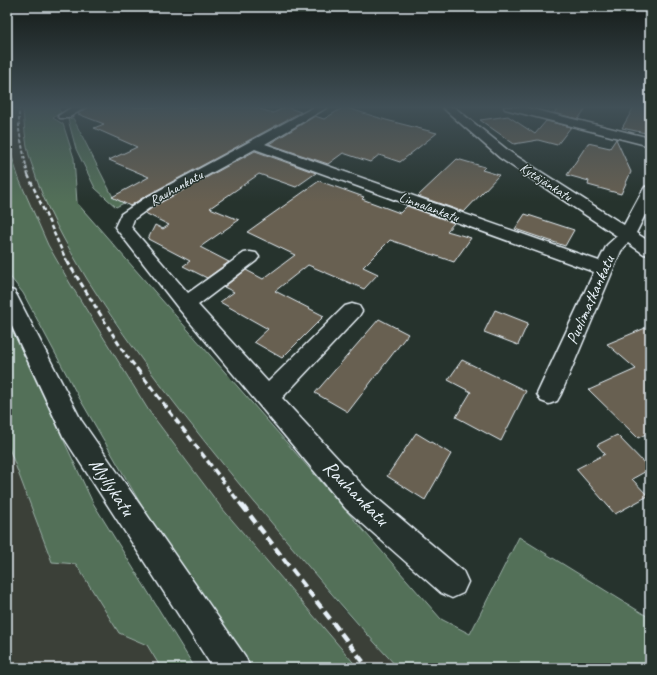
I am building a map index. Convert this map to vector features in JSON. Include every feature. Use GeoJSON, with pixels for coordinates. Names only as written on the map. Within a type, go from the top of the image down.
{"type":"FeatureCollection","features":[{"type":"Feature","properties":{"kind":"street","name":"Rauhankatu"},"geometry":{"type":"LineString","coordinates":[[264,138],[150,201],[127,217],[122,227],[186,304],[268,396],[356,499],[452,582]]}},
{"type":"Feature","properties":{"kind":"street","name":"Kytäjänkatu"},"geometry":{"type":"LineString","coordinates":[[485,138],[505,155],[650,250]]}},
{"type":"Feature","properties":{"kind":"street"},"geometry":{"type":"LineString","coordinates":[[636,138],[650,142]]}},
{"type":"Feature","properties":{"kind":"street","name":"Linnalankatu"},"geometry":{"type":"LineString","coordinates":[[254,144],[603,269]]}},
{"type":"Feature","properties":{"kind":"street","name":"Puolimatkankatu"},"geometry":{"type":"LineString","coordinates":[[549,394],[612,249],[627,235],[650,190]]}},
{"type":"Feature","properties":{"kind":"street"},"geometry":{"type":"LineString","coordinates":[[186,304],[250,257]]}},
{"type":"Feature","properties":{"kind":"street","name":"Myllykatu"},"geometry":{"type":"LineString","coordinates":[[7,296],[72,428],[233,668]]}},
{"type":"Feature","properties":{"kind":"street"},"geometry":{"type":"LineString","coordinates":[[268,396],[352,311]]}},
{"type":"Feature","properties":{"kind":"shaded area"},"geometry":{"type":"Polygon","coordinates":[[[8,138],[27,138],[32,167],[64,241],[116,325],[194,429],[345,611],[398,668],[358,668],[221,507],[149,411],[48,245],[19,179],[8,144],[8,138]]]}},
{"type":"Feature","properties":{"kind":"shaded area"},"geometry":{"type":"Polygon","coordinates":[[[7,443],[52,562],[76,564],[119,633],[147,645],[161,668],[7,668],[7,443]]]}},
{"type":"Feature","properties":{"kind":"green space"},"geometry":{"type":"Polygon","coordinates":[[[7,138],[8,138],[8,144],[19,179],[48,245],[149,411],[221,507],[358,668],[247,668],[150,520],[77,394],[23,293],[7,273],[7,138]]]}},
{"type":"Feature","properties":{"kind":"green space"},"geometry":{"type":"Polygon","coordinates":[[[26,138],[68,138],[74,158],[77,203],[441,619],[470,634],[519,537],[650,618],[650,668],[398,668],[320,581],[224,465],[143,361],[105,307],[71,253],[38,183],[26,138]]]}},
{"type":"Feature","properties":{"kind":"green space"},"geometry":{"type":"Polygon","coordinates":[[[73,138],[83,138],[113,197],[124,203],[116,207],[95,188],[76,149],[73,138]]]}},
{"type":"Feature","properties":{"kind":"green space"},"geometry":{"type":"Polygon","coordinates":[[[7,319],[93,503],[195,668],[161,668],[147,645],[119,633],[76,564],[52,562],[7,443],[7,319]]]}},
{"type":"Feature","properties":{"kind":"building"},"geometry":{"type":"Polygon","coordinates":[[[118,138],[252,138],[130,206],[112,197],[149,177],[109,160],[137,147],[118,138]]]}},
{"type":"Feature","properties":{"kind":"building"},"geometry":{"type":"Polygon","coordinates":[[[278,138],[430,138],[400,162],[379,155],[370,162],[343,153],[328,164],[269,144],[278,138]]]}},
{"type":"Feature","properties":{"kind":"building"},"geometry":{"type":"Polygon","coordinates":[[[506,138],[562,138],[557,145],[538,140],[514,144],[506,138]]]}},
{"type":"Feature","properties":{"kind":"building"},"geometry":{"type":"Polygon","coordinates":[[[616,139],[631,172],[621,194],[588,185],[589,181],[567,175],[588,143],[610,148],[616,139]]]}},
{"type":"Feature","properties":{"kind":"building"},"geometry":{"type":"Polygon","coordinates":[[[255,151],[316,173],[296,187],[259,174],[210,208],[239,220],[200,247],[229,262],[207,278],[183,266],[190,261],[148,239],[155,225],[163,229],[169,225],[145,213],[156,205],[255,151]]]}},
{"type":"Feature","properties":{"kind":"building"},"geometry":{"type":"Polygon","coordinates":[[[457,159],[485,167],[482,170],[499,175],[464,212],[418,196],[457,159]]]}},
{"type":"Feature","properties":{"kind":"building"},"geometry":{"type":"Polygon","coordinates":[[[319,181],[364,197],[362,199],[400,213],[407,206],[454,223],[447,231],[471,238],[454,262],[390,240],[363,267],[378,274],[364,289],[308,265],[275,291],[324,316],[282,358],[254,342],[268,329],[220,302],[234,292],[224,287],[246,270],[263,279],[295,255],[247,232],[319,181]]]}},
{"type":"Feature","properties":{"kind":"building"},"geometry":{"type":"Polygon","coordinates":[[[525,214],[574,230],[565,246],[515,229],[525,214]]]}},
{"type":"Feature","properties":{"kind":"building"},"geometry":{"type":"Polygon","coordinates":[[[495,310],[528,323],[518,345],[484,332],[495,310]]]}},
{"type":"Feature","properties":{"kind":"building"},"geometry":{"type":"Polygon","coordinates":[[[379,319],[408,334],[348,412],[315,393],[379,319]]]}},
{"type":"Feature","properties":{"kind":"building"},"geometry":{"type":"Polygon","coordinates":[[[650,326],[650,432],[638,438],[589,390],[636,369],[607,344],[650,326]]]}},
{"type":"Feature","properties":{"kind":"building"},"geometry":{"type":"Polygon","coordinates":[[[462,360],[526,391],[501,441],[456,417],[471,392],[448,380],[462,360]]]}},
{"type":"Feature","properties":{"kind":"building"},"geometry":{"type":"Polygon","coordinates":[[[416,433],[451,454],[425,500],[387,476],[416,433]]]}},
{"type":"Feature","properties":{"kind":"building"},"geometry":{"type":"Polygon","coordinates":[[[617,435],[650,469],[632,479],[648,496],[615,514],[576,469],[605,454],[597,445],[617,435]]]}},
{"type":"Feature","properties":{"kind":"railway"},"geometry":{"type":"LineString","coordinates":[[21,138],[28,176]]}},
{"type":"Feature","properties":{"kind":"railway"},"geometry":{"type":"LineString","coordinates":[[28,175],[67,262]]}},
{"type":"Feature","properties":{"kind":"railway"},"geometry":{"type":"LineString","coordinates":[[67,261],[125,354],[138,370]]}},
{"type":"Feature","properties":{"kind":"railway"},"geometry":{"type":"LineString","coordinates":[[137,369],[242,506]]}},
{"type":"Feature","properties":{"kind":"railway"},"geometry":{"type":"LineString","coordinates":[[242,505],[368,668]]}}]}
